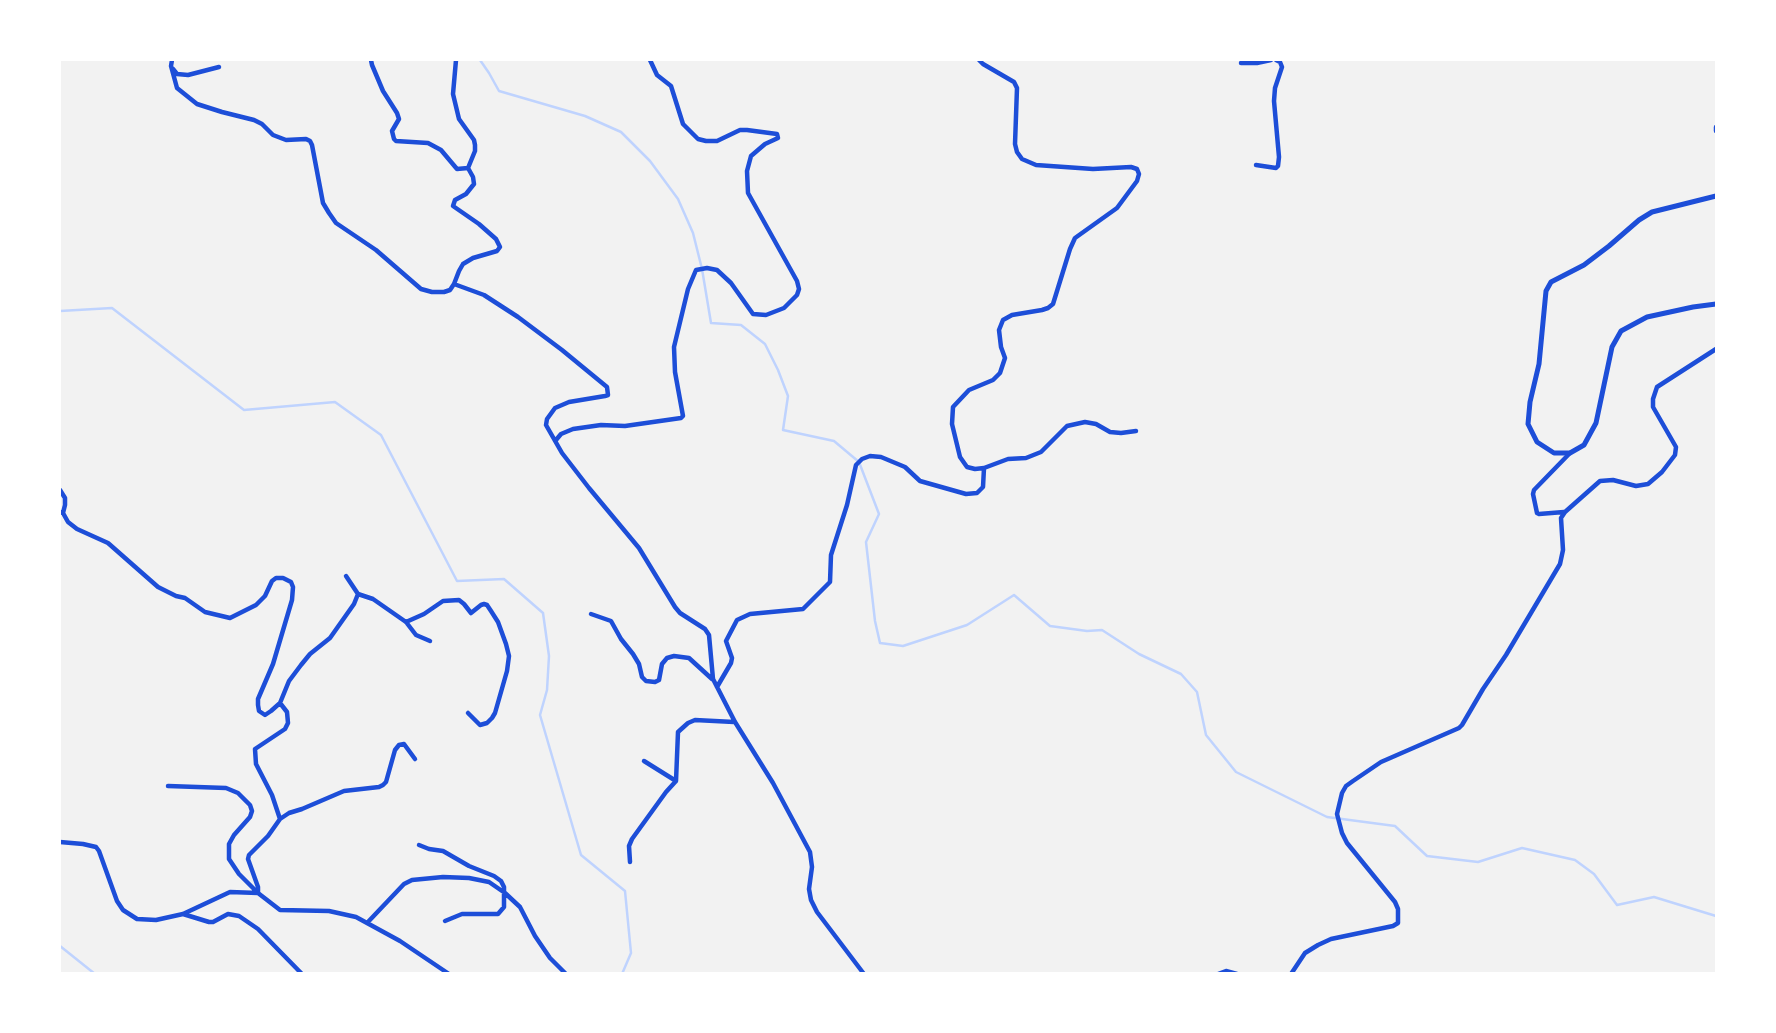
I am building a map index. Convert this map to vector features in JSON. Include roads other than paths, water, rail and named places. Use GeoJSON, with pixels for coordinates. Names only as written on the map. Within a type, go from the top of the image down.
{"type":"FeatureCollection","features":[{"type":"Feature","properties":{"kind":"street"},"geometry":{"type":"LineString","coordinates":[[172,60],[177,88],[197,103],[222,113],[254,120],[273,135],[286,140],[310,141],[323,203],[336,223],[376,250],[421,289],[432,292],[450,290],[463,264],[472,258],[497,251],[500,247],[488,231],[453,206],[455,200],[466,194],[474,184],[468,168]]}},
{"type":"Feature","properties":{"kind":"street"},"geometry":{"type":"LineString","coordinates":[[371,60],[383,91],[397,113],[399,120],[392,131],[394,139],[428,143],[441,150],[457,169],[468,168]]}},
{"type":"Feature","properties":{"kind":"street"},"geometry":{"type":"LineString","coordinates":[[456,60],[453,94],[459,120],[474,139],[475,145],[468,168]]}},
{"type":"Feature","properties":{"kind":"street"},"geometry":{"type":"LineString","coordinates":[[556,440],[561,434],[573,429],[601,425],[625,426],[683,416],[675,372],[674,347],[688,289],[696,270],[717,270],[731,283],[753,314],[766,315],[784,308],[797,295],[799,289],[748,194],[747,172],[751,156],[765,144],[778,138],[777,134],[740,130],[717,141],[698,139],[683,124],[671,86],[657,75],[650,60]]}},
{"type":"Feature","properties":{"kind":"street"},"geometry":{"type":"LineString","coordinates":[[979,60],[1014,82],[1017,88],[1015,144],[1021,159],[1036,165],[1093,169],[1131,167],[1137,169],[1139,174],[1137,181],[1117,208],[1075,238],[1053,304],[1042,310],[1012,315],[1003,320],[999,330],[1004,358],[1000,373],[993,380],[969,390],[953,407],[952,424],[960,457],[967,467],[975,469],[1008,459],[1026,458],[1041,452],[1067,426],[1085,422],[1110,432],[1136,431]]}},
{"type":"Feature","properties":{"kind":"street"},"geometry":{"type":"LineString","coordinates":[[1241,63],[1274,60],[1280,62],[1282,67],[1274,100],[1278,166],[1256,165]]}},
{"type":"Feature","properties":{"kind":"street"},"geometry":{"type":"LineString","coordinates":[[171,66],[177,74],[188,75],[219,67]]}},
{"type":"Feature","properties":{"kind":"street"},"geometry":{"type":"LineString","coordinates":[[1570,453],[1554,453],[1537,442],[1528,424],[1539,363],[1546,291],[1551,282],[1584,265],[1652,212],[1717,196]]}},
{"type":"Feature","properties":{"kind":"street"},"geometry":{"type":"LineString","coordinates":[[454,284],[484,295],[518,317],[607,387],[608,395],[569,402],[555,408],[547,418],[546,425],[562,453],[639,548],[675,607],[709,635],[712,679]]}},
{"type":"Feature","properties":{"kind":"street"},"geometry":{"type":"LineString","coordinates":[[1565,512],[1537,513],[1534,490],[1570,453],[1584,445],[1596,423],[1612,347],[1621,331],[1647,317],[1717,304]]}},
{"type":"Feature","properties":{"kind":"street"},"geometry":{"type":"LineString","coordinates":[[1290,974],[1306,953],[1318,945],[1331,939],[1398,923],[1395,902],[1347,843],[1342,833],[1337,814],[1342,793],[1353,781],[1381,762],[1462,725],[1560,564],[1563,550],[1561,518],[1565,512],[1600,481],[1613,480],[1636,486],[1648,484],[1662,472],[1675,455],[1676,447],[1653,407],[1657,387],[1717,349]]}},
{"type":"Feature","properties":{"kind":"street"},"geometry":{"type":"LineString","coordinates":[[717,687],[731,663],[726,640],[737,620],[750,614],[803,608],[830,582],[831,555],[856,465],[862,459],[870,456],[890,460],[905,467],[920,481],[966,494],[977,493],[983,487],[984,468]]}},
{"type":"Feature","properties":{"kind":"street"},"geometry":{"type":"LineString","coordinates":[[60,490],[65,498],[61,512],[68,522],[108,543],[158,587],[185,598],[205,612],[230,618],[256,605],[276,578],[291,582],[292,600],[273,664],[258,699],[259,711],[265,715],[280,703],[289,681],[300,665],[330,638],[341,624],[358,594]]}},
{"type":"Feature","properties":{"kind":"street"},"geometry":{"type":"LineString","coordinates":[[346,576],[358,594],[373,599],[406,622],[416,635],[430,641]]}},
{"type":"Feature","properties":{"kind":"street"},"geometry":{"type":"LineString","coordinates":[[406,622],[443,601],[460,600],[471,613],[481,605],[487,605],[498,622],[506,644],[509,656],[507,671],[492,718],[480,725],[468,713]]}},
{"type":"Feature","properties":{"kind":"street"},"geometry":{"type":"LineString","coordinates":[[591,614],[611,621],[639,664],[642,677],[646,681],[659,680],[662,664],[674,656],[689,658],[712,679],[810,852],[812,867],[809,889],[817,912],[864,974]]}},
{"type":"Feature","properties":{"kind":"street"},"geometry":{"type":"LineString","coordinates":[[280,703],[287,712],[288,723],[285,729],[258,746],[254,756],[281,819]]}},
{"type":"Feature","properties":{"kind":"street"},"geometry":{"type":"LineString","coordinates":[[631,862],[629,846],[632,839],[676,781],[678,732],[695,720],[735,722]]}},
{"type":"Feature","properties":{"kind":"street"},"geometry":{"type":"LineString","coordinates":[[258,893],[249,855],[281,819],[289,813],[344,791],[383,785],[399,745],[404,744],[415,759]]}},
{"type":"Feature","properties":{"kind":"street"},"geometry":{"type":"LineString","coordinates":[[644,761],[676,781]]}},
{"type":"Feature","properties":{"kind":"street"},"geometry":{"type":"LineString","coordinates":[[168,786],[226,789],[238,793],[250,805],[250,817],[229,844],[229,859],[239,874],[280,910],[329,911],[356,917],[449,974]]}},
{"type":"Feature","properties":{"kind":"street"},"geometry":{"type":"LineString","coordinates":[[60,842],[96,847],[114,896],[123,910],[137,919],[156,920],[183,914],[230,892],[258,893]]}},
{"type":"Feature","properties":{"kind":"street"},"geometry":{"type":"LineString","coordinates":[[419,845],[443,851],[494,876],[501,881],[505,892],[504,907],[498,914],[462,914],[444,921]]}},
{"type":"Feature","properties":{"kind":"street"},"geometry":{"type":"LineString","coordinates":[[367,923],[404,884],[412,880],[443,877],[488,882],[505,892],[520,908],[550,958],[566,974]]}},
{"type":"Feature","properties":{"kind":"street"},"geometry":{"type":"LineString","coordinates":[[183,914],[209,922],[229,914],[239,916],[258,929],[302,974]]}},
{"type":"Feature","properties":{"kind":"street"},"geometry":{"type":"LineString","coordinates":[[1218,974],[1223,971],[1237,974]]}},
{"type":"Feature","properties":{"kind":"waterway"},"geometry":{"type":"LineString","coordinates":[[480,60],[499,91],[585,116],[621,132],[650,161],[678,199],[693,233],[711,323],[741,325],[765,344],[778,370],[788,396],[783,430],[834,441],[859,462],[879,514],[866,542],[880,643],[903,646],[967,625],[1014,595],[1050,626],[1087,631],[1102,630],[1139,654],[1181,674],[1197,692],[1206,735],[1236,772],[1327,817],[1395,826],[1427,856],[1478,862],[1522,848],[1575,860],[1594,874],[1617,905],[1654,897],[1716,916]]}},
{"type":"Feature","properties":{"kind":"waterway"},"geometry":{"type":"LineString","coordinates":[[60,311],[112,308],[244,410],[335,402],[381,435],[457,581],[504,579],[543,613],[549,656],[547,690],[540,715],[581,855],[625,891],[631,953],[622,974]]}},
{"type":"Feature","properties":{"kind":"waterway"},"geometry":{"type":"LineString","coordinates":[[60,946],[95,974]]}}]}
